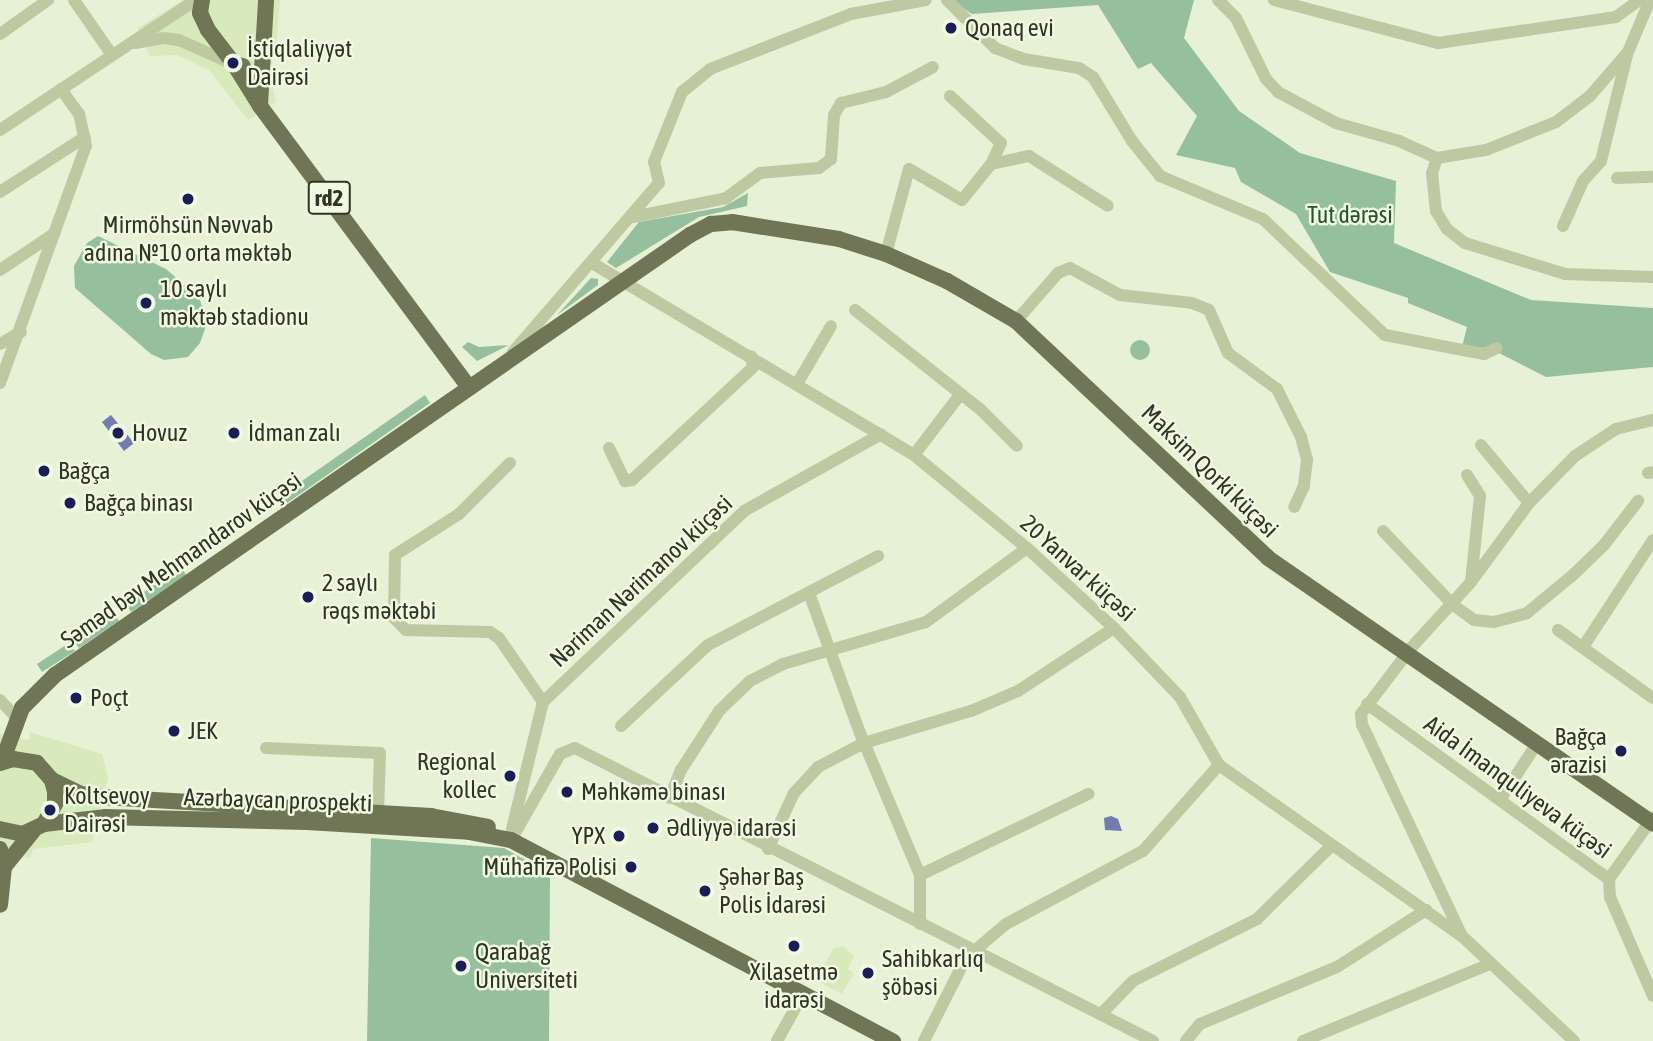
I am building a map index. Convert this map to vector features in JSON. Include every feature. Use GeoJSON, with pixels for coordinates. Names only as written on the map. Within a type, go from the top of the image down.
{"type":"FeatureCollection","features":[{"type":"Feature","properties":{"kind":"main road"},"geometry":{"type":"LineString","coordinates":[[202,0],[203,20],[260,106]]}},
{"type":"Feature","properties":{"kind":"main road"},"geometry":{"type":"LineString","coordinates":[[260,106],[259,57],[267,1]]}},
{"type":"Feature","properties":{"kind":"main road"},"geometry":{"type":"LineString","coordinates":[[234,64],[245,67],[259,57]]}},
{"type":"Feature","properties":{"kind":"main road","name":"rd2"},"geometry":{"type":"LineString","coordinates":[[260,106],[468,386]]}},
{"type":"Feature","properties":{"kind":"main road","name":"Maksim Qorki küçəsi"},"geometry":{"type":"LineString","coordinates":[[711,224],[732,222],[839,239],[886,254],[947,281],[1016,321],[1268,558],[1536,745],[1652,821]]}},
{"type":"Feature","properties":{"kind":"main road","name":"Səməd bəy Mehmandarov küçəsi"},"geometry":{"type":"LineString","coordinates":[[1,763],[31,694],[54,675],[619,282],[711,224]]}},
{"type":"Feature","properties":{"kind":"main road"},"geometry":{"type":"LineString","coordinates":[[1,763],[26,759],[17,725]]}},
{"type":"Feature","properties":{"kind":"main road","name":"Azərbaycan prospekti"},"geometry":{"type":"LineString","coordinates":[[26,759],[37,763],[52,780],[80,794],[327,816],[469,832],[511,840]]}},
{"type":"Feature","properties":{"kind":"main road"},"geometry":{"type":"LineString","coordinates":[[4,867],[55,804],[52,780]]}},
{"type":"Feature","properties":{"kind":"main road","name":"Azərbaycan prospekti"},"geometry":{"type":"LineString","coordinates":[[0,829],[12,833],[105,817],[327,816],[378,812],[473,822],[893,1041]]}},
{"type":"Feature","properties":{"kind":"main road"},"geometry":{"type":"LineString","coordinates":[[0,849],[4,867],[0,905]]}},
{"type":"Feature","properties":{"kind":"street"},"geometry":{"type":"LineString","coordinates":[[0,34],[48,0]]}},
{"type":"Feature","properties":{"kind":"street"},"geometry":{"type":"LineString","coordinates":[[75,0],[112,55]]}},
{"type":"Feature","properties":{"kind":"street"},"geometry":{"type":"LineString","coordinates":[[0,131],[196,0]]}},
{"type":"Feature","properties":{"kind":"street"},"geometry":{"type":"LineString","coordinates":[[505,363],[633,217],[659,183],[654,162],[682,92],[710,69],[851,13],[926,0]]}},
{"type":"Feature","properties":{"kind":"street"},"geometry":{"type":"LineString","coordinates":[[947,0],[995,48],[1024,59],[1079,68],[1093,77],[1132,141],[1160,176],[1263,219],[1385,335],[1484,354],[1497,348]]}},
{"type":"Feature","properties":{"kind":"street"},"geometry":{"type":"LineString","coordinates":[[1218,0],[1236,18],[1261,69],[1278,92],[1336,123],[1399,141],[1437,158],[1486,150],[1556,122],[1590,96],[1628,52]]}},
{"type":"Feature","properties":{"kind":"street"},"geometry":{"type":"LineString","coordinates":[[1274,0],[1438,43],[1616,16],[1639,0]]}},
{"type":"Feature","properties":{"kind":"street"},"geometry":{"type":"LineString","coordinates":[[1563,226],[1583,181],[1601,161],[1628,52],[1650,0]]}},
{"type":"Feature","properties":{"kind":"street"},"geometry":{"type":"LineString","coordinates":[[127,45],[163,38],[179,40],[234,64]]}},
{"type":"Feature","properties":{"kind":"street"},"geometry":{"type":"LineString","coordinates":[[633,217],[726,198],[760,173],[819,168],[831,159],[834,115],[841,103],[886,92],[933,67]]}},
{"type":"Feature","properties":{"kind":"street"},"geometry":{"type":"LineString","coordinates":[[0,383],[21,332],[86,146],[79,114],[61,89]]}},
{"type":"Feature","properties":{"kind":"street"},"geometry":{"type":"LineString","coordinates":[[886,254],[909,169],[962,200],[991,164],[1001,143],[950,96]]}},
{"type":"Feature","properties":{"kind":"street"},"geometry":{"type":"LineString","coordinates":[[0,192],[85,137]]}},
{"type":"Feature","properties":{"kind":"street"},"geometry":{"type":"LineString","coordinates":[[991,164],[1029,156],[1108,206]]}},
{"type":"Feature","properties":{"kind":"street"},"geometry":{"type":"LineString","coordinates":[[1437,158],[1432,173],[1436,211],[1447,229],[1465,243],[1565,274],[1653,276]]}},
{"type":"Feature","properties":{"kind":"street"},"geometry":{"type":"LineString","coordinates":[[1617,178],[1653,177]]}},
{"type":"Feature","properties":{"kind":"street"},"geometry":{"type":"LineString","coordinates":[[0,270],[55,233]]}},
{"type":"Feature","properties":{"kind":"street","name":"20 Yanvar küçəsi"},"geometry":{"type":"LineString","coordinates":[[592,263],[619,282],[751,356],[914,455],[1027,548],[1114,628],[1180,697],[1219,765],[1330,847],[1462,937],[1574,1041]]}},
{"type":"Feature","properties":{"kind":"street"},"geometry":{"type":"LineString","coordinates":[[1016,321],[1058,273],[1070,268],[1120,295],[1192,303],[1209,310],[1228,353],[1277,388],[1301,437],[1307,460],[1304,486],[1294,507]]}},
{"type":"Feature","properties":{"kind":"street"},"geometry":{"type":"LineString","coordinates":[[855,310],[959,396],[980,409],[1017,446]]}},
{"type":"Feature","properties":{"kind":"street"},"geometry":{"type":"LineString","coordinates":[[797,384],[831,326]]}},
{"type":"Feature","properties":{"kind":"street"},"geometry":{"type":"LineString","coordinates":[[0,344],[21,332]]}},
{"type":"Feature","properties":{"kind":"street"},"geometry":{"type":"LineString","coordinates":[[609,448],[625,481],[632,480],[753,367],[751,356]]}},
{"type":"Feature","properties":{"kind":"street"},"geometry":{"type":"LineString","coordinates":[[914,455],[959,396]]}},
{"type":"Feature","properties":{"kind":"street"},"geometry":{"type":"LineString","coordinates":[[1367,704],[1406,655],[1471,582],[1529,503],[1575,456],[1616,429],[1653,420]]}},
{"type":"Feature","properties":{"kind":"street","name":"Nəriman Nərimanov küçəsi"},"geometry":{"type":"LineString","coordinates":[[511,840],[543,702],[744,511],[881,434]]}},
{"type":"Feature","properties":{"kind":"street"},"geometry":{"type":"LineString","coordinates":[[1481,445],[1529,503]]}},
{"type":"Feature","properties":{"kind":"street","name":"Nəriman Nərimanov küçəsi"},"geometry":{"type":"LineString","coordinates":[[510,463],[459,514],[395,555],[394,618],[406,629],[490,632],[499,638],[543,702]]}},
{"type":"Feature","properties":{"kind":"street"},"geometry":{"type":"LineString","coordinates":[[1467,475],[1478,489],[1481,503],[1471,582]]}},
{"type":"Feature","properties":{"kind":"street"},"geometry":{"type":"LineString","coordinates":[[1383,531],[1452,604],[1474,620],[1494,622],[1527,613],[1604,545],[1638,501]]}},
{"type":"Feature","properties":{"kind":"street"},"geometry":{"type":"LineString","coordinates":[[1583,647],[1653,540]]}},
{"type":"Feature","properties":{"kind":"street"},"geometry":{"type":"LineString","coordinates":[[670,798],[681,770],[719,711],[750,681],[783,664],[926,622],[1027,548]]}},
{"type":"Feature","properties":{"kind":"street"},"geometry":{"type":"LineString","coordinates":[[621,726],[708,645],[878,556]]}},
{"type":"Feature","properties":{"kind":"street"},"geometry":{"type":"LineString","coordinates":[[808,593],[827,650],[920,875],[920,923]]}},
{"type":"Feature","properties":{"kind":"street"},"geometry":{"type":"LineString","coordinates":[[768,849],[803,782],[818,768],[864,743],[1006,696],[1062,666],[1114,628]]}},
{"type":"Feature","properties":{"kind":"street"},"geometry":{"type":"LineString","coordinates":[[1558,631],[1653,698]]}},
{"type":"Feature","properties":{"kind":"street"},"geometry":{"type":"LineString","coordinates":[[0,701],[17,725]]}},
{"type":"Feature","properties":{"kind":"street","name":"20 Yanvar küçəsi"},"geometry":{"type":"LineString","coordinates":[[1367,704],[1361,714],[1362,725],[1462,937]]}},
{"type":"Feature","properties":{"kind":"street","name":"Aida İmanquliyeva küçəsi"},"geometry":{"type":"LineString","coordinates":[[1367,704],[1609,879],[1610,897],[1653,996]]}},
{"type":"Feature","properties":{"kind":"street"},"geometry":{"type":"LineString","coordinates":[[1500,800],[1536,745]]}},
{"type":"Feature","properties":{"kind":"street"},"geometry":{"type":"LineString","coordinates":[[265,748],[380,753],[378,812]]}},
{"type":"Feature","properties":{"kind":"street"},"geometry":{"type":"LineString","coordinates":[[511,840],[567,748],[575,748],[768,849],[1153,1041]]}},
{"type":"Feature","properties":{"kind":"street"},"geometry":{"type":"LineString","coordinates":[[924,1041],[966,958],[1006,924],[1143,850],[1219,765]]}},
{"type":"Feature","properties":{"kind":"street"},"geometry":{"type":"LineString","coordinates":[[920,875],[1088,794]]}},
{"type":"Feature","properties":{"kind":"street"},"geometry":{"type":"LineString","coordinates":[[1609,879],[1652,821]]}},
{"type":"Feature","properties":{"kind":"street"},"geometry":{"type":"LineString","coordinates":[[1101,1014],[1133,981],[1257,919],[1330,847]]}},
{"type":"Feature","properties":{"kind":"street"},"geometry":{"type":"LineString","coordinates":[[1186,1041],[1200,1024],[1337,967],[1426,910]]}},
{"type":"Feature","properties":{"kind":"street"},"geometry":{"type":"LineString","coordinates":[[1303,1041],[1490,964]]}},
{"type":"Feature","properties":{"kind":"street"},"geometry":{"type":"LineString","coordinates":[[777,1041],[803,993]]}},
{"type":"Feature","properties":{"kind":"green space","name":"Tut dərəsi"},"geometry":{"type":"Polygon","coordinates":[[[951,0],[1194,0],[1184,38],[1239,111],[1300,153],[1396,181],[1394,243],[1531,300],[1653,308],[1653,367],[1546,377],[1489,348],[1462,347],[1467,327],[1408,303],[1408,298],[1330,272],[1296,214],[1241,182],[1235,168],[1176,155],[1197,116],[1151,63],[1138,69],[1098,5],[972,14],[951,0]]]}},
{"type":"Feature","properties":{"kind":"green space"},"geometry":{"type":"Polygon","coordinates":[[[748,193],[747,206],[699,217],[616,268],[607,262],[639,222],[723,207],[748,193]]]}},
{"type":"Feature","properties":{"kind":"green space","name":"10 saylı məktəb stadionu"},"geometry":{"type":"Polygon","coordinates":[[[98,236],[166,269],[199,297],[207,323],[200,343],[188,357],[164,360],[151,354],[75,288],[74,266],[87,243],[98,236]]]}},
{"type":"Feature","properties":{"kind":"green space"},"geometry":{"type":"Polygon","coordinates":[[[591,278],[598,279],[598,285],[557,315],[591,278]]]}},
{"type":"Feature","properties":{"kind":"green space"},"geometry":{"type":"Polygon","coordinates":[[[1140,340],[1147,343],[1150,350],[1147,357],[1140,360],[1133,357],[1130,350],[1133,343],[1140,340]]]}},
{"type":"Feature","properties":{"kind":"green space"},"geometry":{"type":"Polygon","coordinates":[[[468,342],[479,347],[509,345],[477,361],[462,347],[468,342]]]}},
{"type":"Feature","properties":{"kind":"green space"},"geometry":{"type":"Polygon","coordinates":[[[425,395],[430,403],[287,503],[282,495],[425,395]]]}},
{"type":"Feature","properties":{"kind":"green space"},"geometry":{"type":"Polygon","coordinates":[[[181,567],[186,575],[131,612],[126,604],[181,567]]]}},
{"type":"Feature","properties":{"kind":"green space"},"geometry":{"type":"Polygon","coordinates":[[[114,613],[119,621],[79,648],[73,640],[114,613]]]}},
{"type":"Feature","properties":{"kind":"green space"},"geometry":{"type":"Polygon","coordinates":[[[69,643],[75,651],[42,672],[37,664],[69,643]]]}},
{"type":"Feature","properties":{"kind":"green space","name":"Qarabağ Universiteti"},"geometry":{"type":"Polygon","coordinates":[[[371,838],[504,848],[550,874],[549,1041],[367,1041],[371,838]]]}},
{"type":"Feature","properties":{"kind":"shaded area","name":"İstiqlaliyyət Dairəsi"},"geometry":{"type":"Polygon","coordinates":[[[183,0],[280,0],[276,51],[269,70],[276,102],[248,120],[209,70],[177,55],[150,56],[138,28],[183,0]]]}},
{"type":"Feature","properties":{"kind":"shaded area","name":"Koltsevoy Dairəsi"},"geometry":{"type":"Polygon","coordinates":[[[30,732],[102,754],[108,778],[92,842],[33,849],[30,858],[0,854],[0,734],[29,740],[30,732]]]}},
{"type":"Feature","properties":{"kind":"shaded area"},"geometry":{"type":"Polygon","coordinates":[[[843,946],[854,956],[848,969],[854,973],[842,994],[815,980],[834,948],[843,946]]]}},
{"type":"Feature","properties":{"kind":"water","name":"Hovuz"},"geometry":{"type":"Polygon","coordinates":[[[111,415],[134,443],[124,451],[102,422],[111,415]]]}},
{"type":"Feature","properties":{"kind":"water"},"geometry":{"type":"Polygon","coordinates":[[[1111,816],[1118,819],[1122,831],[1105,830],[1104,818],[1111,816]]]}},
{"type":"Feature","properties":{"kind":"place","name":"Qonaq evi"},"geometry":{"type":"Point","coordinates":[951,28]}},
{"type":"Feature","properties":{"kind":"place","name":"İstiqlaliyyət Dairəsi"},"geometry":{"type":"Point","coordinates":[233,63]}},
{"type":"Feature","properties":{"kind":"place","name":"Mirmöhsün Nəvvab adına №10 orta məktəb"},"geometry":{"type":"Point","coordinates":[188,199]}},
{"type":"Feature","properties":{"kind":"place","name":"10 saylı məktəb stadionu"},"geometry":{"type":"Point","coordinates":[146,303]}},
{"type":"Feature","properties":{"kind":"place","name":"Hovuz"},"geometry":{"type":"Point","coordinates":[118,433]}},
{"type":"Feature","properties":{"kind":"place","name":"İdman zalı"},"geometry":{"type":"Point","coordinates":[234,433]}},
{"type":"Feature","properties":{"kind":"place","name":"Bağça"},"geometry":{"type":"Point","coordinates":[44,471]}},
{"type":"Feature","properties":{"kind":"place","name":"Bağça binası"},"geometry":{"type":"Point","coordinates":[70,503]}},
{"type":"Feature","properties":{"kind":"place","name":"2 saylı rəqs məktəbi"},"geometry":{"type":"Point","coordinates":[308,597]}},
{"type":"Feature","properties":{"kind":"place","name":"Poçt"},"geometry":{"type":"Point","coordinates":[76,698]}},
{"type":"Feature","properties":{"kind":"place","name":"JEK"},"geometry":{"type":"Point","coordinates":[174,731]}},
{"type":"Feature","properties":{"kind":"place","name":"Bağça ərazisi"},"geometry":{"type":"Point","coordinates":[1621,751]}},
{"type":"Feature","properties":{"kind":"place","name":"Regional kollec"},"geometry":{"type":"Point","coordinates":[510,776]}},
{"type":"Feature","properties":{"kind":"place","name":"Məhkəmə binası"},"geometry":{"type":"Point","coordinates":[567,792]}},
{"type":"Feature","properties":{"kind":"place","name":"Koltsevoy Dairəsi"},"geometry":{"type":"Point","coordinates":[50,810]}},
{"type":"Feature","properties":{"kind":"place","name":"Ədliyyə idarəsi"},"geometry":{"type":"Point","coordinates":[653,828]}},
{"type":"Feature","properties":{"kind":"place","name":"YPX"},"geometry":{"type":"Point","coordinates":[619,836]}},
{"type":"Feature","properties":{"kind":"place","name":"Mühafizə Polisi"},"geometry":{"type":"Point","coordinates":[631,867]}},
{"type":"Feature","properties":{"kind":"place","name":"Şəhər Baş Polis İdarəsi"},"geometry":{"type":"Point","coordinates":[705,891]}},
{"type":"Feature","properties":{"kind":"place","name":"Xilasetmə idarəsi"},"geometry":{"type":"Point","coordinates":[794,946]}},
{"type":"Feature","properties":{"kind":"place","name":"Qarabağ Universiteti"},"geometry":{"type":"Point","coordinates":[461,966]}},
{"type":"Feature","properties":{"kind":"place","name":"Sahibkarlıq şöbəsi"},"geometry":{"type":"Point","coordinates":[868,973]}}]}
